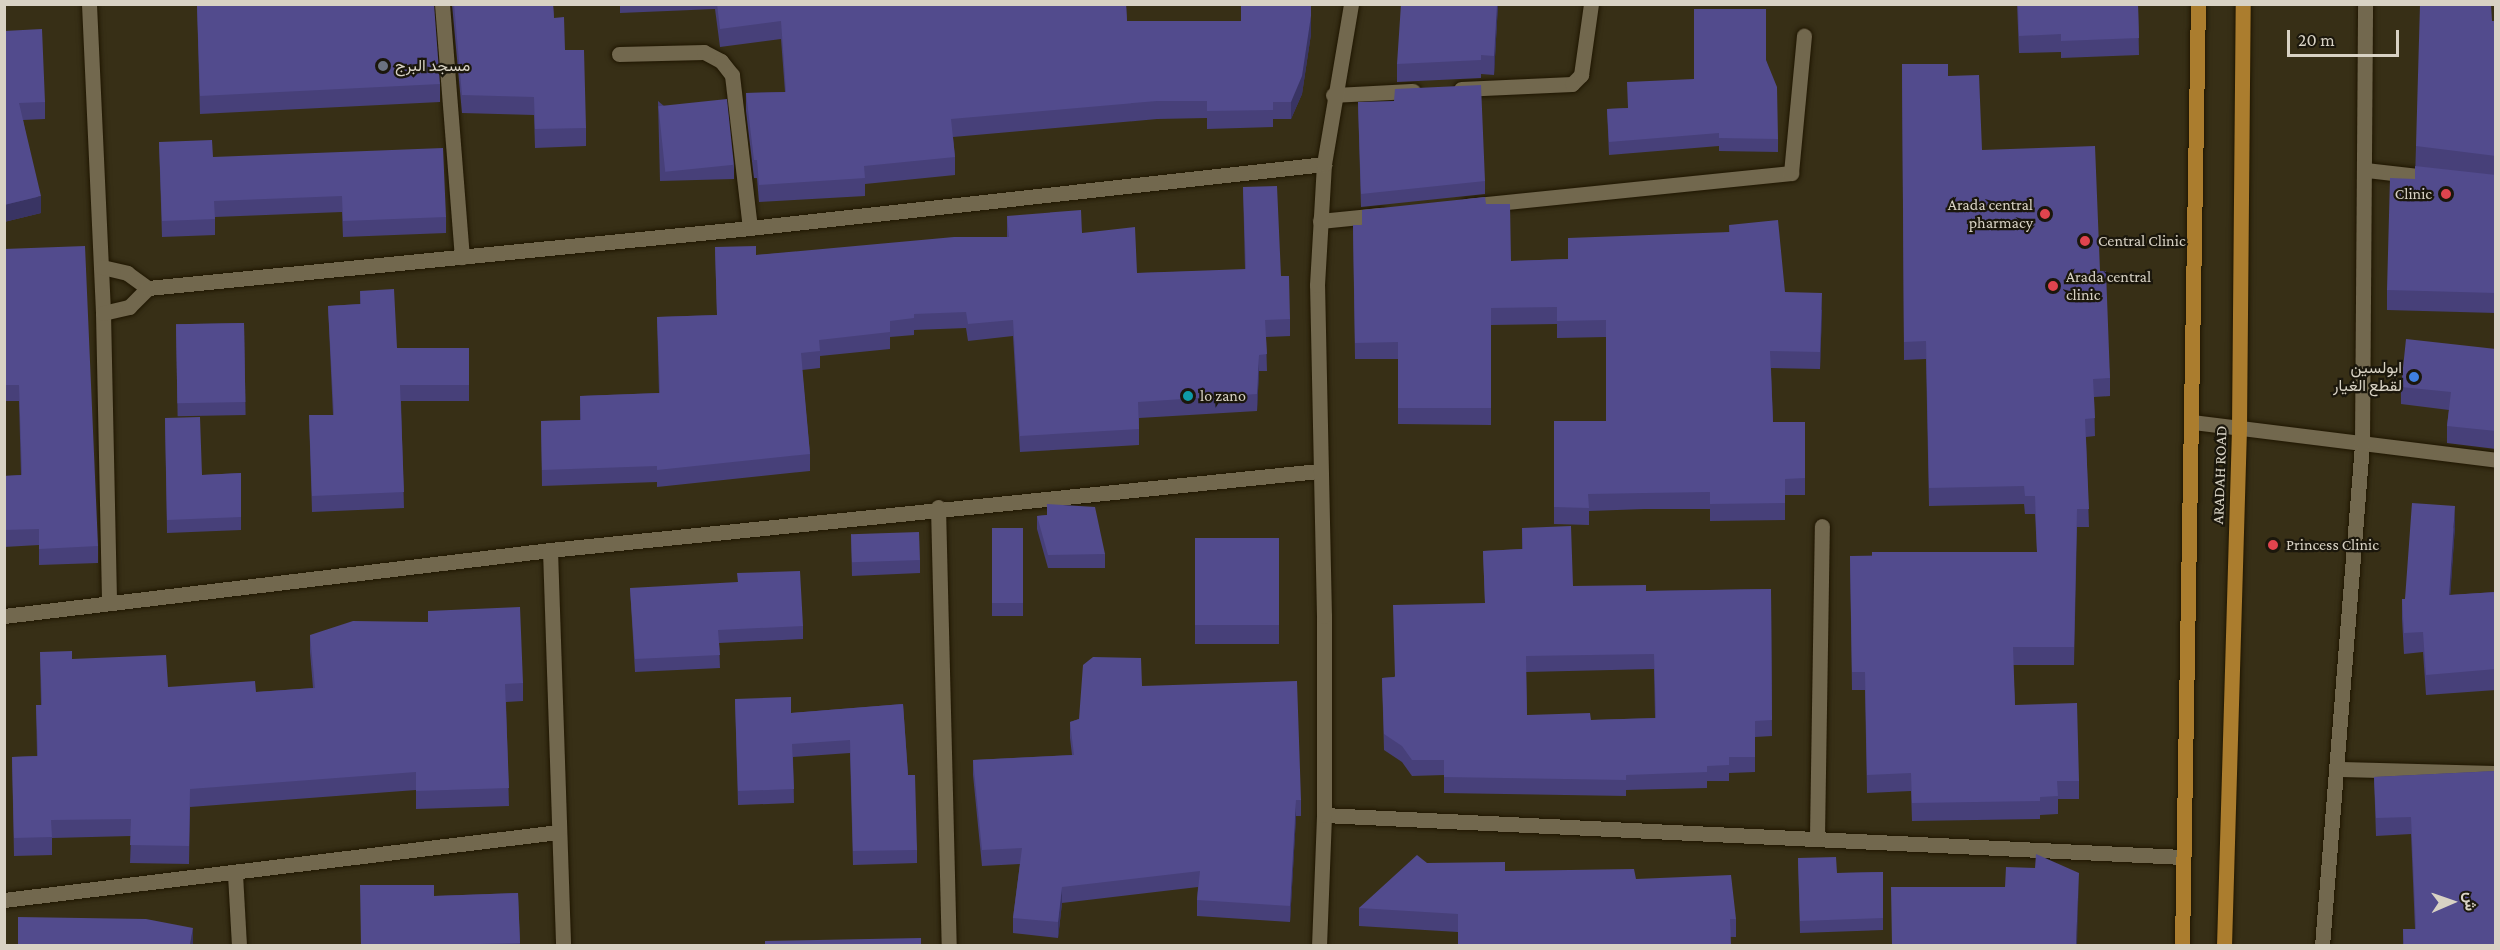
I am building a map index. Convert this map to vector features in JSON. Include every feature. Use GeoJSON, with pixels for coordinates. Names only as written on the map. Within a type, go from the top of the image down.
{"type":"FeatureCollection","features":[{"type":"Feature","properties":{"kind":"main road","name":"ARADAH ROAD"},"geometry":{"type":"LineString","coordinates":[[2182,945],[2193,422],[2198,4]]}},
{"type":"Feature","properties":{"kind":"main road","name":"ARADAH ROAD"},"geometry":{"type":"LineString","coordinates":[[2224,945],[2239,429],[2242,4]]}},
{"type":"Feature","properties":{"kind":"street"},"geometry":{"type":"LineString","coordinates":[[89,4],[102,267],[110,602]]}},
{"type":"Feature","properties":{"kind":"street"},"geometry":{"type":"LineString","coordinates":[[442,4],[462,257]]}},
{"type":"Feature","properties":{"kind":"street"},"geometry":{"type":"LineString","coordinates":[[1319,945],[1324,814],[1319,471],[1320,221],[1324,164],[1333,95],[1351,4]]}},
{"type":"Feature","properties":{"kind":"street"},"geometry":{"type":"LineString","coordinates":[[1333,95],[1572,84],[1581,75],[1591,4]]}},
{"type":"Feature","properties":{"kind":"street"},"geometry":{"type":"LineString","coordinates":[[2322,945],[2339,769],[2362,444],[2366,170],[2365,4]]}},
{"type":"Feature","properties":{"kind":"street"},"geometry":{"type":"LineString","coordinates":[[1449,208],[1791,173],[1804,36]]}},
{"type":"Feature","properties":{"kind":"street"},"geometry":{"type":"LineString","coordinates":[[619,54],[704,52],[721,61],[732,75],[750,228]]}},
{"type":"Feature","properties":{"kind":"street"},"geometry":{"type":"LineString","coordinates":[[103,313],[129,307],[148,288],[750,228],[1324,164]]}},
{"type":"Feature","properties":{"kind":"street"},"geometry":{"type":"LineString","coordinates":[[2366,170],[2449,180]]}},
{"type":"Feature","properties":{"kind":"street"},"geometry":{"type":"LineString","coordinates":[[1320,221],[1402,213]]}},
{"type":"Feature","properties":{"kind":"street"},"geometry":{"type":"LineString","coordinates":[[102,267],[127,273],[148,288]]}},
{"type":"Feature","properties":{"kind":"street"},"geometry":{"type":"LineString","coordinates":[[2193,422],[2496,460]]}},
{"type":"Feature","properties":{"kind":"street"},"geometry":{"type":"LineString","coordinates":[[4,616],[549,550],[938,507],[1319,471]]}},
{"type":"Feature","properties":{"kind":"street"},"geometry":{"type":"LineString","coordinates":[[938,507],[949,945]]}},
{"type":"Feature","properties":{"kind":"street"},"geometry":{"type":"LineString","coordinates":[[1817,836],[1822,526]]}},
{"type":"Feature","properties":{"kind":"street"},"geometry":{"type":"LineString","coordinates":[[549,550],[563,945]]}},
{"type":"Feature","properties":{"kind":"street"},"geometry":{"type":"LineString","coordinates":[[2339,769],[2496,773]]}},
{"type":"Feature","properties":{"kind":"street"},"geometry":{"type":"LineString","coordinates":[[1324,814],[1817,836],[2183,857]]}},
{"type":"Feature","properties":{"kind":"street"},"geometry":{"type":"LineString","coordinates":[[4,900],[235,874],[559,832]]}},
{"type":"Feature","properties":{"kind":"street"},"geometry":{"type":"LineString","coordinates":[[235,874],[239,945]]}},
{"type":"Feature","properties":{"kind":"building"},"geometry":{"type":"Polygon","coordinates":[[[197,4],[434,4],[440,84],[200,96],[197,4]]]}},
{"type":"Feature","properties":{"kind":"building"},"geometry":{"type":"Polygon","coordinates":[[[454,4],[553,4],[554,18],[564,17],[565,50],[584,50],[586,128],[535,129],[534,97],[462,95],[454,4]]]}},
{"type":"Feature","properties":{"kind":"building"},"geometry":{"type":"Polygon","coordinates":[[[717,4],[1126,4],[1127,21],[1241,21],[1241,4],[1311,4],[1311,16],[1302,76],[1291,102],[1273,102],[1273,110],[1207,111],[1207,101],[1157,101],[951,119],[955,157],[864,166],[865,178],[759,185],[746,93],[786,92],[781,21],[720,29],[717,4]]]}},
{"type":"Feature","properties":{"kind":"building"},"geometry":{"type":"Polygon","coordinates":[[[1401,4],[1497,4],[1494,56],[1481,55],[1481,60],[1397,64],[1401,4]]]}},
{"type":"Feature","properties":{"kind":"building"},"geometry":{"type":"Polygon","coordinates":[[[2018,4],[2138,4],[2139,38],[2061,41],[2061,34],[2019,36],[2018,4]]]}},
{"type":"Feature","properties":{"kind":"building"},"geometry":{"type":"Polygon","coordinates":[[[2420,4],[2491,4],[2492,21],[2496,21],[2496,156],[2416,146],[2420,4]]]}},
{"type":"Feature","properties":{"kind":"building"},"geometry":{"type":"Polygon","coordinates":[[[1694,9],[1766,9],[1766,60],[1777,87],[1778,139],[1719,138],[1719,133],[1609,142],[1607,109],[1628,108],[1627,82],[1694,79],[1694,9]]]}},
{"type":"Feature","properties":{"kind":"building"},"geometry":{"type":"Polygon","coordinates":[[[42,29],[45,102],[19,103],[41,196],[4,205],[4,31],[42,29]]]}},
{"type":"Feature","properties":{"kind":"building"},"geometry":{"type":"Polygon","coordinates":[[[1902,64],[1948,64],[1948,76],[1979,75],[1982,150],[2095,146],[2100,271],[2106,271],[2110,378],[2093,379],[2095,418],[2085,419],[2089,509],[2077,509],[2074,647],[2013,647],[2015,705],[2077,703],[2079,781],[2057,781],[2058,796],[2040,797],[2040,801],[1912,803],[1911,773],[1867,775],[1865,672],[1852,672],[1850,556],[1872,556],[1872,552],[2037,552],[2035,496],[2025,496],[2024,486],[1929,488],[1926,341],[1904,342],[1902,64]]]}},
{"type":"Feature","properties":{"kind":"building"},"geometry":{"type":"Polygon","coordinates":[[[1481,85],[1485,181],[1361,194],[1358,102],[1394,101],[1395,89],[1481,85]]]}},
{"type":"Feature","properties":{"kind":"building"},"geometry":{"type":"Polygon","coordinates":[[[727,99],[734,165],[665,172],[658,106],[727,99]]]}},
{"type":"Feature","properties":{"kind":"building"},"geometry":{"type":"Polygon","coordinates":[[[212,140],[213,157],[443,148],[446,217],[343,221],[342,196],[214,201],[215,219],[162,221],[159,142],[212,140]]]}},
{"type":"Feature","properties":{"kind":"building"},"geometry":{"type":"Polygon","coordinates":[[[2415,166],[2496,175],[2496,293],[2387,290],[2390,178],[2415,179],[2415,166]]]}},
{"type":"Feature","properties":{"kind":"building"},"geometry":{"type":"Polygon","coordinates":[[[1277,186],[1281,276],[1289,276],[1290,319],[1265,320],[1267,354],[1259,355],[1257,394],[1138,402],[1139,429],[1020,436],[1013,320],[968,324],[966,312],[914,314],[914,318],[890,321],[890,332],[819,340],[820,351],[801,353],[810,454],[657,470],[657,466],[542,470],[541,421],[581,420],[580,396],[660,393],[657,317],[717,315],[715,247],[756,246],[756,255],[954,237],[1009,237],[1007,216],[1081,210],[1082,233],[1135,227],[1137,273],[1246,269],[1243,187],[1277,186]]]}},
{"type":"Feature","properties":{"kind":"building"},"geometry":{"type":"Polygon","coordinates":[[[1485,197],[1486,204],[1510,204],[1511,261],[1568,259],[1568,238],[1730,232],[1729,225],[1778,220],[1785,292],[1822,293],[1820,352],[1770,351],[1773,422],[1805,422],[1805,478],[1785,479],[1785,503],[1710,504],[1710,492],[1645,493],[1588,494],[1589,508],[1554,507],[1554,421],[1606,421],[1606,320],[1557,321],[1557,307],[1491,308],[1491,408],[1398,408],[1398,342],[1355,343],[1353,225],[1362,225],[1362,210],[1485,197]]]}},
{"type":"Feature","properties":{"kind":"building"},"geometry":{"type":"Polygon","coordinates":[[[85,246],[98,546],[39,549],[39,529],[4,530],[4,476],[22,475],[19,385],[4,385],[4,249],[85,246]]]}},
{"type":"Feature","properties":{"kind":"building"},"geometry":{"type":"Polygon","coordinates":[[[394,289],[397,348],[469,348],[469,385],[400,385],[404,492],[312,496],[309,415],[334,415],[328,306],[361,304],[360,291],[394,289]]]}},
{"type":"Feature","properties":{"kind":"building"},"geometry":{"type":"Polygon","coordinates":[[[244,323],[245,402],[177,403],[176,324],[244,323]]]}},
{"type":"Feature","properties":{"kind":"building"},"geometry":{"type":"Polygon","coordinates":[[[2406,339],[2496,349],[2496,431],[2447,426],[2451,392],[2401,387],[2406,339]]]}},
{"type":"Feature","properties":{"kind":"building"},"geometry":{"type":"Polygon","coordinates":[[[200,417],[202,475],[241,473],[241,517],[167,520],[165,418],[200,417]]]}},
{"type":"Feature","properties":{"kind":"building"},"geometry":{"type":"Polygon","coordinates":[[[2412,503],[2455,506],[2449,595],[2496,592],[2496,669],[2426,675],[2423,632],[2404,633],[2402,599],[2405,599],[2412,503]]]}},
{"type":"Feature","properties":{"kind":"building"},"geometry":{"type":"Polygon","coordinates":[[[1047,504],[1095,507],[1105,554],[1048,555],[1037,516],[1047,515],[1047,504]]]}},
{"type":"Feature","properties":{"kind":"building"},"geometry":{"type":"Polygon","coordinates":[[[1571,526],[1573,586],[1646,585],[1646,591],[1771,589],[1772,720],[1755,721],[1755,757],[1729,757],[1729,765],[1707,766],[1707,772],[1626,775],[1626,780],[1444,777],[1444,760],[1412,760],[1402,746],[1384,734],[1382,678],[1395,677],[1393,605],[1485,603],[1483,551],[1523,549],[1522,528],[1571,526]],[[1654,654],[1526,656],[1527,715],[1590,713],[1591,720],[1656,718],[1654,654]]]}},
{"type":"Feature","properties":{"kind":"building"},"geometry":{"type":"Polygon","coordinates":[[[992,528],[1023,528],[1023,603],[992,603],[992,528]]]}},
{"type":"Feature","properties":{"kind":"building"},"geometry":{"type":"Polygon","coordinates":[[[919,532],[920,560],[852,562],[851,534],[919,532]]]}},
{"type":"Feature","properties":{"kind":"building"},"geometry":{"type":"Polygon","coordinates":[[[1195,538],[1279,538],[1279,625],[1195,625],[1195,538]]]}},
{"type":"Feature","properties":{"kind":"building"},"geometry":{"type":"Polygon","coordinates":[[[800,571],[803,626],[718,630],[720,655],[635,659],[630,588],[738,582],[737,573],[800,571]]]}},
{"type":"Feature","properties":{"kind":"building"},"geometry":{"type":"Polygon","coordinates":[[[520,607],[523,683],[505,684],[509,788],[416,791],[416,772],[190,789],[189,846],[130,845],[131,819],[51,820],[52,837],[14,838],[12,757],[38,756],[36,705],[42,705],[40,652],[72,651],[72,659],[166,655],[168,687],[255,681],[256,692],[315,688],[310,635],[353,621],[428,622],[428,611],[520,607]]]}},
{"type":"Feature","properties":{"kind":"building"},"geometry":{"type":"Polygon","coordinates":[[[1093,657],[1141,658],[1142,686],[1297,681],[1301,800],[1296,800],[1290,906],[1197,900],[1200,871],[1062,887],[1058,922],[1013,918],[1022,848],[982,850],[973,760],[1074,755],[1070,722],[1079,719],[1083,665],[1093,657]]]}},
{"type":"Feature","properties":{"kind":"building"},"geometry":{"type":"Polygon","coordinates":[[[791,697],[791,713],[903,704],[908,775],[915,775],[917,850],[853,851],[850,740],[792,744],[794,789],[738,791],[735,699],[791,697]]]}},
{"type":"Feature","properties":{"kind":"building"},"geometry":{"type":"Polygon","coordinates":[[[2496,771],[2496,945],[2404,945],[2403,929],[2416,929],[2411,817],[2376,818],[2374,777],[2496,771]]]}},
{"type":"Feature","properties":{"kind":"building"},"geometry":{"type":"Polygon","coordinates":[[[2036,854],[2079,873],[2076,945],[1892,945],[1891,887],[2005,887],[2006,867],[2035,868],[2036,854]]]}},
{"type":"Feature","properties":{"kind":"building"},"geometry":{"type":"Polygon","coordinates":[[[1417,855],[1427,863],[1505,862],[1505,871],[1634,869],[1636,879],[1731,875],[1736,919],[1730,919],[1731,945],[1458,945],[1458,914],[1359,908],[1417,855]]]}},
{"type":"Feature","properties":{"kind":"building"},"geometry":{"type":"Polygon","coordinates":[[[1836,857],[1837,873],[1883,872],[1883,918],[1800,921],[1798,858],[1836,857]]]}},
{"type":"Feature","properties":{"kind":"building"},"geometry":{"type":"Polygon","coordinates":[[[360,885],[434,885],[434,896],[518,893],[520,943],[361,945],[360,885]]]}},
{"type":"Feature","properties":{"kind":"building"},"geometry":{"type":"Polygon","coordinates":[[[18,917],[146,919],[193,928],[190,945],[18,945],[18,917]]]}},
{"type":"Feature","properties":{"kind":"building"},"geometry":{"type":"Polygon","coordinates":[[[921,938],[921,945],[765,945],[765,941],[921,938]]]}},
{"type":"Feature","properties":{"kind":"place","name":"مسجد البرج"},"geometry":{"type":"Point","coordinates":[383,66]}},
{"type":"Feature","properties":{"kind":"place","name":"Clinic"},"geometry":{"type":"Point","coordinates":[2446,194]}},
{"type":"Feature","properties":{"kind":"place","name":"Arada central pharmacy"},"geometry":{"type":"Point","coordinates":[2045,214]}},
{"type":"Feature","properties":{"kind":"place","name":"Central Clinic"},"geometry":{"type":"Point","coordinates":[2085,241]}},
{"type":"Feature","properties":{"kind":"place","name":"Arada central clinic"},"geometry":{"type":"Point","coordinates":[2053,286]}},
{"type":"Feature","properties":{"kind":"place","name":"ابولسين لقطع الغيار"},"geometry":{"type":"Point","coordinates":[2414,377]}},
{"type":"Feature","properties":{"kind":"place","name":"lo zano"},"geometry":{"type":"Point","coordinates":[1188,396]}},
{"type":"Feature","properties":{"kind":"place","name":"Princess Clinic"},"geometry":{"type":"Point","coordinates":[2273,545]}}]}
